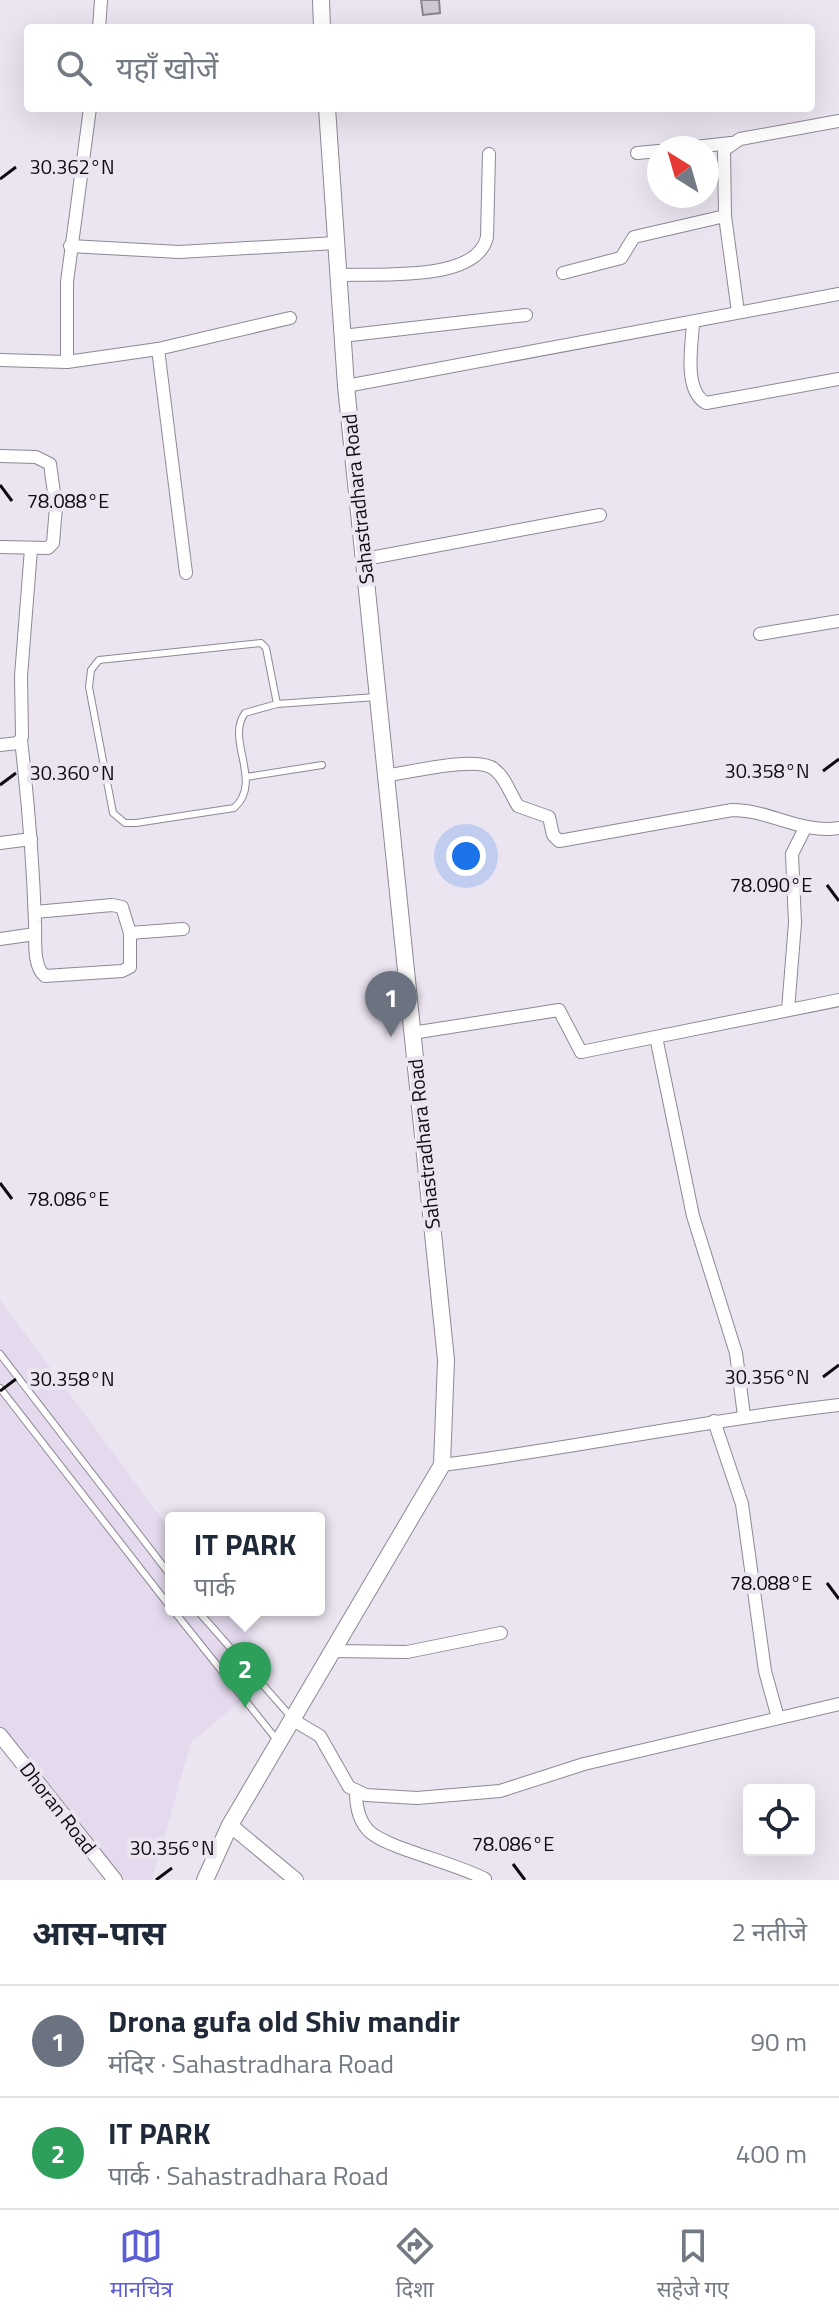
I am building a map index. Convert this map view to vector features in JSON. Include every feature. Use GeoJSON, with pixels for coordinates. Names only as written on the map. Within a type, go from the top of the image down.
{"type":"FeatureCollection","features":[{"type":"Feature","properties":{"kind":"main road"},"geometry":{"type":"LineString","coordinates":[[321,0],[322,24]]}},
{"type":"Feature","properties":{"kind":"main road","name":"Sahastradhara Road"},"geometry":{"type":"LineString","coordinates":[[205,1880],[230,1825],[442,1465],[446,1360],[346,386],[327,112]]}},
{"type":"Feature","properties":{"kind":"street"},"geometry":{"type":"LineString","coordinates":[[99,24],[101,0]]}},
{"type":"Feature","properties":{"kind":"street"},"geometry":{"type":"LineString","coordinates":[[67,362],[70,246],[89,112]]}},
{"type":"Feature","properties":{"kind":"street"},"geometry":{"type":"LineString","coordinates":[[719,144],[839,121]]}},
{"type":"Feature","properties":{"kind":"street"},"geometry":{"type":"LineString","coordinates":[[731,143],[722,156],[725,216],[738,312]]}},
{"type":"Feature","properties":{"kind":"street"},"geometry":{"type":"LineString","coordinates":[[637,153],[647,152]]}},
{"type":"Feature","properties":{"kind":"street"},"geometry":{"type":"LineString","coordinates":[[338,275],[440,270],[473,260],[485,247],[487,237],[489,154]]}},
{"type":"Feature","properties":{"kind":"street"},"geometry":{"type":"LineString","coordinates":[[563,273],[621,258],[634,237],[725,216]]}},
{"type":"Feature","properties":{"kind":"street"},"geometry":{"type":"LineString","coordinates":[[70,246],[179,252],[336,243]]}},
{"type":"Feature","properties":{"kind":"street"},"geometry":{"type":"LineString","coordinates":[[346,386],[839,294]]}},
{"type":"Feature","properties":{"kind":"street"},"geometry":{"type":"LineString","coordinates":[[342,336],[526,315]]}},
{"type":"Feature","properties":{"kind":"street"},"geometry":{"type":"LineString","coordinates":[[0,360],[67,362],[158,349],[290,318]]}},
{"type":"Feature","properties":{"kind":"street"},"geometry":{"type":"LineString","coordinates":[[693,323],[691,373],[695,393],[706,403],[839,379]]}},
{"type":"Feature","properties":{"kind":"street"},"geometry":{"type":"LineString","coordinates":[[158,349],[186,573]]}},
{"type":"Feature","properties":{"kind":"street"},"geometry":{"type":"LineString","coordinates":[[0,456],[43,459],[53,473],[53,543],[45,549],[0,547]]}},
{"type":"Feature","properties":{"kind":"street"},"geometry":{"type":"LineString","coordinates":[[365,559],[600,515]]}},
{"type":"Feature","properties":{"kind":"street"},"geometry":{"type":"LineString","coordinates":[[31,549],[21,676],[21,740],[31,839],[35,934],[40,972],[45,976],[65,977],[127,969],[132,964],[127,914],[117,905],[35,912]]}},
{"type":"Feature","properties":{"kind":"street"},"geometry":{"type":"LineString","coordinates":[[760,634],[839,621]]}},
{"type":"Feature","properties":{"kind":"street"},"geometry":{"type":"LineString","coordinates":[[0,745],[21,740]]}},
{"type":"Feature","properties":{"kind":"street"},"geometry":{"type":"LineString","coordinates":[[384,776],[477,763],[489,766],[502,777],[518,806],[549,817],[553,835],[559,841],[732,810],[763,813],[805,828],[839,828]]}},
{"type":"Feature","properties":{"kind":"street"},"geometry":{"type":"LineString","coordinates":[[788,1010],[795,923],[792,854],[805,828]]}},
{"type":"Feature","properties":{"kind":"street"},"geometry":{"type":"LineString","coordinates":[[0,843],[31,839]]}},
{"type":"Feature","properties":{"kind":"street"},"geometry":{"type":"LineString","coordinates":[[130,933],[183,929]]}},
{"type":"Feature","properties":{"kind":"street"},"geometry":{"type":"LineString","coordinates":[[0,939],[35,934]]}},
{"type":"Feature","properties":{"kind":"street"},"geometry":{"type":"LineString","coordinates":[[412,1033],[559,1010],[581,1052],[839,1000]]}},
{"type":"Feature","properties":{"kind":"street"},"geometry":{"type":"LineString","coordinates":[[656,1037],[693,1216],[736,1353],[744,1416]]}},
{"type":"Feature","properties":{"kind":"street"},"geometry":{"type":"LineString","coordinates":[[442,1465],[573,1448],[744,1416],[839,1405]]}},
{"type":"Feature","properties":{"kind":"street"},"geometry":{"type":"LineString","coordinates":[[714,1421],[742,1504],[765,1671],[778,1718]]}},
{"type":"Feature","properties":{"kind":"street"},"geometry":{"type":"LineString","coordinates":[[333,1651],[407,1652],[501,1633]]}},
{"type":"Feature","properties":{"kind":"street"},"geometry":{"type":"LineString","coordinates":[[293,1720],[320,1736],[345,1783],[356,1792],[417,1798],[500,1791],[584,1764],[839,1704]]}},
{"type":"Feature","properties":{"kind":"street","name":"Dhoran Road"},"geometry":{"type":"LineString","coordinates":[[0,1735],[115,1880]]}},
{"type":"Feature","properties":{"kind":"street"},"geometry":{"type":"LineString","coordinates":[[356,1792],[362,1820],[376,1836],[485,1879]]}},
{"type":"Feature","properties":{"kind":"street"},"geometry":{"type":"LineString","coordinates":[[230,1825],[296,1880]]}},
{"type":"Feature","properties":{"kind":"lane"},"geometry":{"type":"LineString","coordinates":[[277,704],[266,648],[256,642],[104,657],[91,670],[89,687],[103,744],[111,807],[119,820],[136,823],[234,808],[244,795],[246,777],[240,720],[251,710],[277,704],[376,697]]}},
{"type":"Feature","properties":{"kind":"lane"},"geometry":{"type":"LineString","coordinates":[[246,777],[322,765]]}},
{"type":"Feature","properties":{"kind":"lane"},"geometry":{"type":"LineString","coordinates":[[0,1354],[165,1568]]}},
{"type":"Feature","properties":{"kind":"lane"},"geometry":{"type":"LineString","coordinates":[[0,1388],[165,1600]]}},
{"type":"Feature","properties":{"kind":"lane"},"geometry":{"type":"LineString","coordinates":[[178,1616],[280,1743]]}},
{"type":"Feature","properties":{"kind":"lane"},"geometry":{"type":"LineString","coordinates":[[202,1616],[293,1720]]}},
{"type":"Feature","properties":{"kind":"shaded area"},"geometry":{"type":"Polygon","coordinates":[[[0,1300],[165,1523],[165,1616],[234,1616],[276,1672],[191,1742],[152,1880],[105,1880],[0,1740],[0,1300]]]}},
{"type":"Feature","properties":{"kind":"building"},"geometry":{"type":"Polygon","coordinates":[[[421,0],[439,0],[440,13],[423,15],[421,0]]]}},
{"type":"Feature","properties":{"kind":"place","name":"Drona gufa old Shiv mandir"},"geometry":{"type":"Point","coordinates":[391,1037]}},
{"type":"Feature","properties":{"kind":"place","name":"IT PARK"},"geometry":{"type":"Point","coordinates":[245,1708]}}]}
